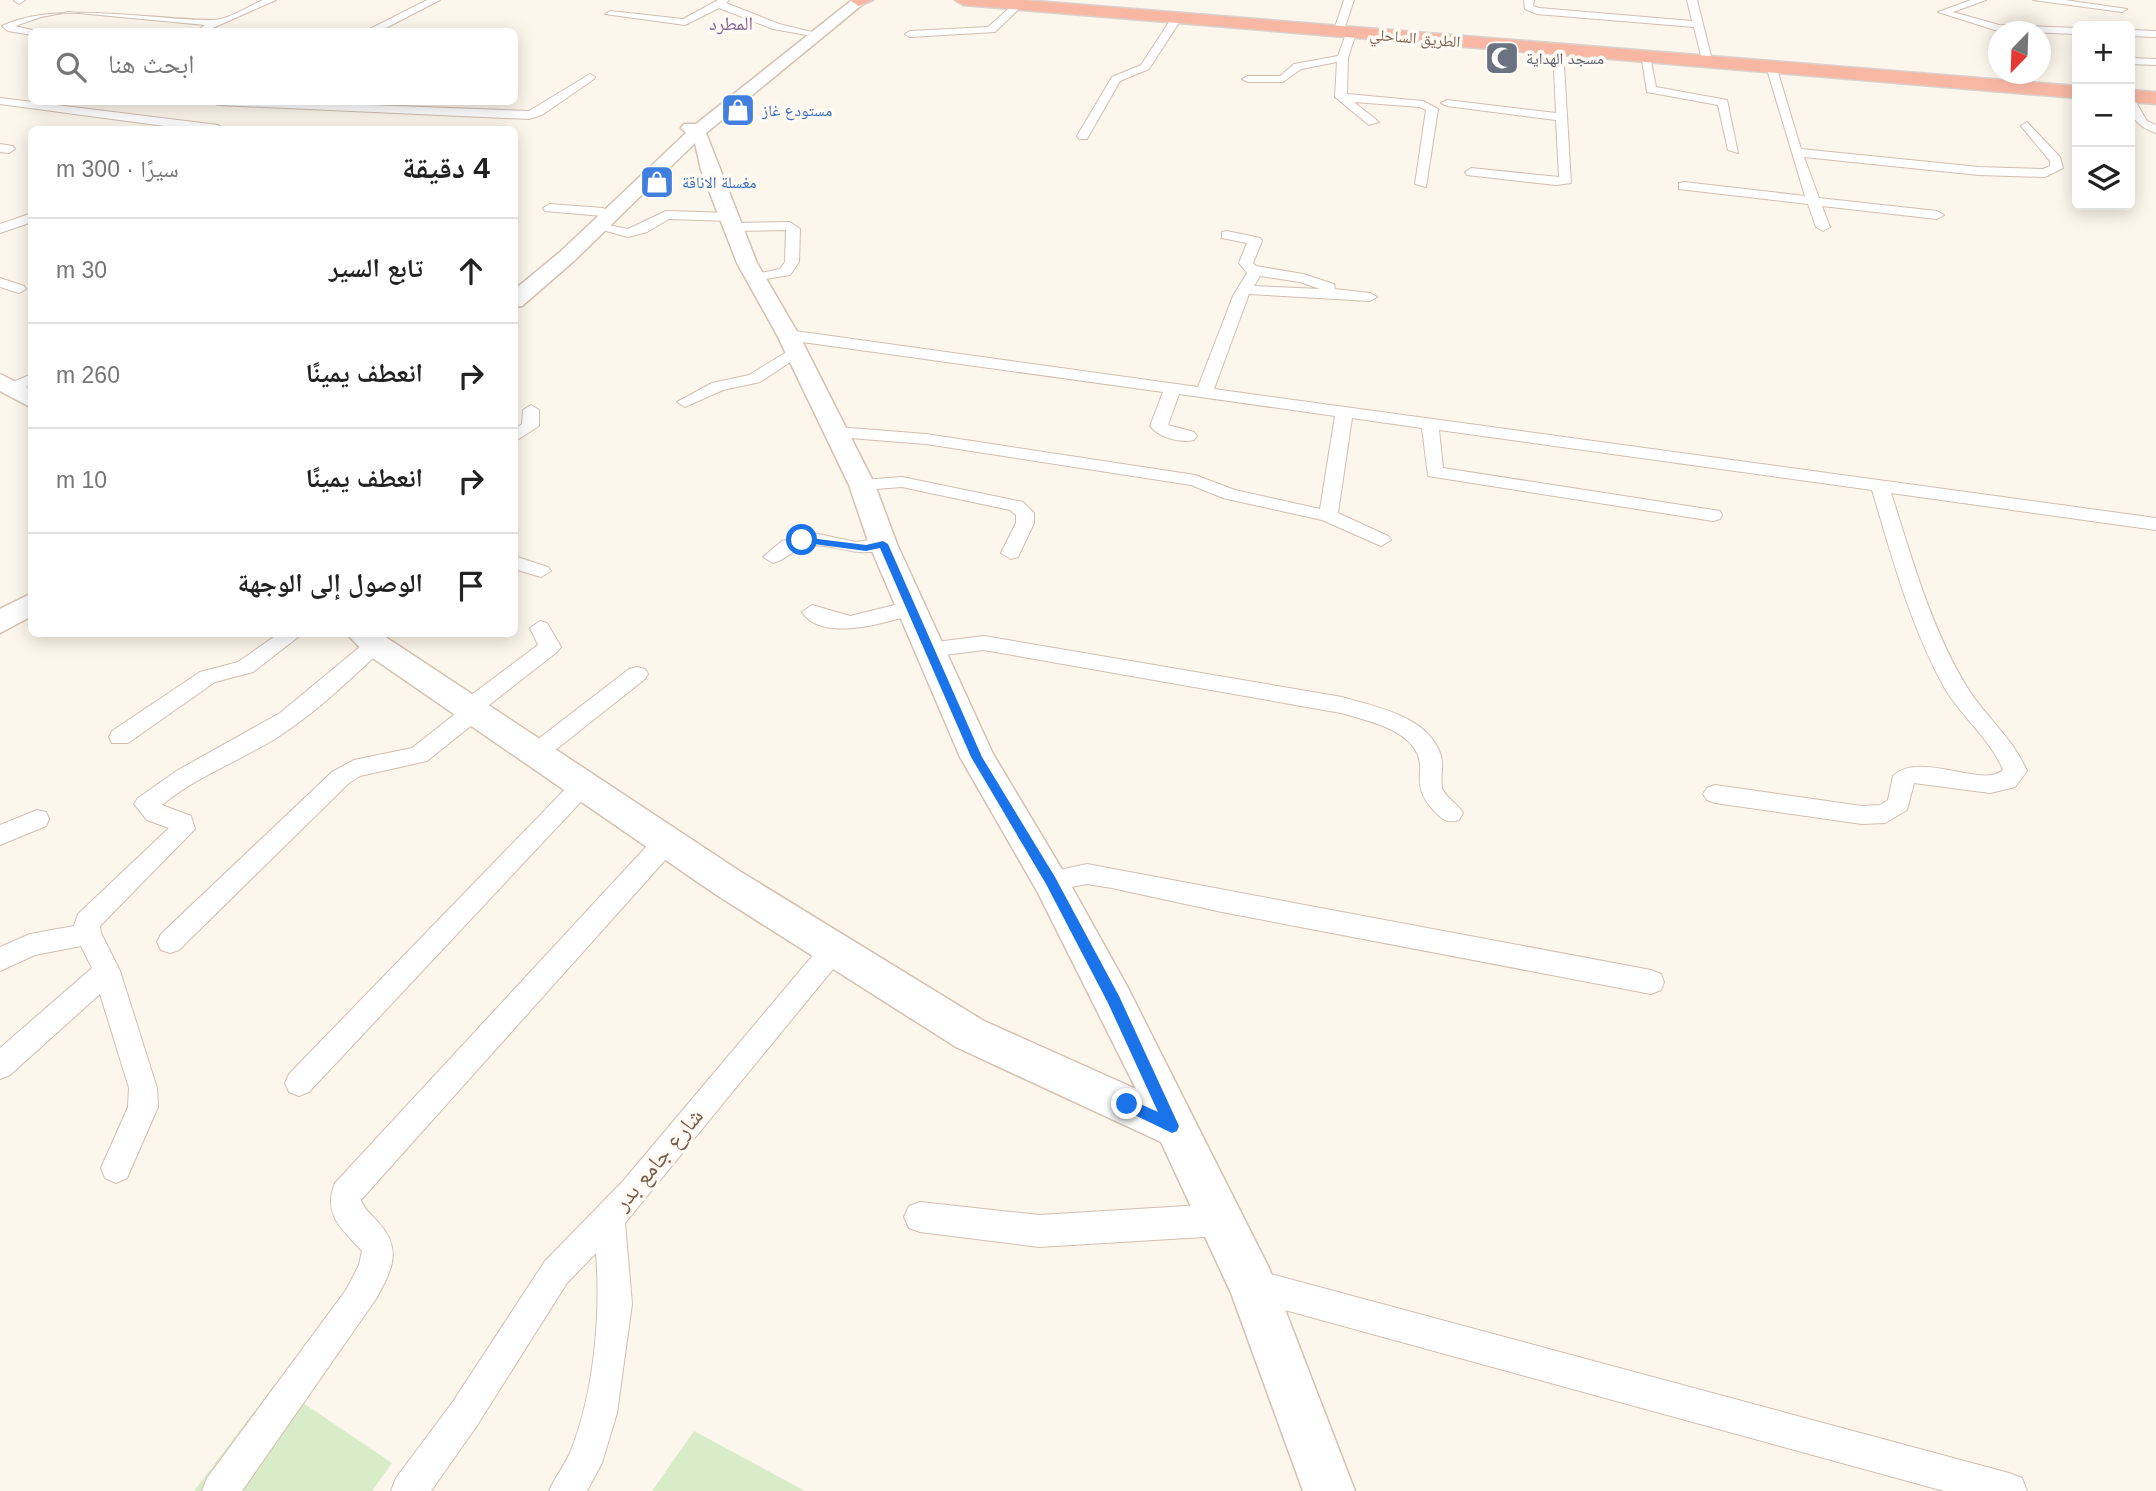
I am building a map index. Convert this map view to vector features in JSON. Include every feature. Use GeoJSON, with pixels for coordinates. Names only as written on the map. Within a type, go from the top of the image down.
{"type":"FeatureCollection","features":[{"type":"Feature","properties":{"kind":"highway","name":"الطريق الساحلي"},"geometry":{"type":"LineString","coordinates":[[963,0],[1026,1],[1558,49],[2072,89]]}},
{"type":"Feature","properties":{"kind":"highway","name":"الطريق الساحلي"},"geometry":{"type":"LineString","coordinates":[[1026,1],[1177,18],[1706,56],[2072,89]]}},
{"type":"Feature","properties":{"kind":"highway"},"geometry":{"type":"LineString","coordinates":[[2135,96],[2156,96]]}},
{"type":"Feature","properties":{"kind":"street"},"geometry":{"type":"LineString","coordinates":[[205,28],[271,0]]}},
{"type":"Feature","properties":{"kind":"street"},"geometry":{"type":"LineString","coordinates":[[377,28],[435,0]]}},
{"type":"Feature","properties":{"kind":"street"},"geometry":{"type":"LineString","coordinates":[[518,290],[698,135],[807,32],[858,0]]}},
{"type":"Feature","properties":{"kind":"street"},"geometry":{"type":"LineString","coordinates":[[698,135],[722,109],[858,0]]}},
{"type":"Feature","properties":{"kind":"street"},"geometry":{"type":"LineString","coordinates":[[1341,97],[1349,0]]}},
{"type":"Feature","properties":{"kind":"street"},"geometry":{"type":"LineString","coordinates":[[1529,0],[1528,7],[1537,11],[1698,23]]}},
{"type":"Feature","properties":{"kind":"street"},"geometry":{"type":"LineString","coordinates":[[1692,0],[1706,56]]}},
{"type":"Feature","properties":{"kind":"street"},"geometry":{"type":"LineString","coordinates":[[1981,0],[1942,12],[1998,28],[2072,31]]}},
{"type":"Feature","properties":{"kind":"street"},"geometry":{"type":"LineString","coordinates":[[2038,0],[2122,9]]}},
{"type":"Feature","properties":{"kind":"street"},"geometry":{"type":"LineString","coordinates":[[910,34],[991,30],[1026,1]]}},
{"type":"Feature","properties":{"kind":"street"},"geometry":{"type":"LineString","coordinates":[[610,14],[685,22],[721,2],[777,27],[807,32]]}},
{"type":"Feature","properties":{"kind":"street"},"geometry":{"type":"LineString","coordinates":[[28,30],[7,26],[49,11],[68,9],[217,23]]}},
{"type":"Feature","properties":{"kind":"street"},"geometry":{"type":"LineString","coordinates":[[1083,136],[1116,79],[1145,67],[1177,18]]}},
{"type":"Feature","properties":{"kind":"street"},"geometry":{"type":"LineString","coordinates":[[2135,33],[2156,34]]}},
{"type":"Feature","properties":{"kind":"street"},"geometry":{"type":"LineString","coordinates":[[1471,172],[1566,180],[1558,49]]}},
{"type":"Feature","properties":{"kind":"street"},"geometry":{"type":"LineString","coordinates":[[1645,56],[1651,90],[1723,102],[1734,150]]}},
{"type":"Feature","properties":{"kind":"street"},"geometry":{"type":"LineString","coordinates":[[1248,79],[1283,79],[1298,66],[1343,58]]}},
{"type":"Feature","properties":{"kind":"street"},"geometry":{"type":"LineString","coordinates":[[2135,61],[2156,62]]}},
{"type":"Feature","properties":{"kind":"street"},"geometry":{"type":"LineString","coordinates":[[1771,66],[1796,152],[1823,227]]}},
{"type":"Feature","properties":{"kind":"street"},"geometry":{"type":"LineString","coordinates":[[285,105],[530,116],[590,77]]}},
{"type":"Feature","properties":{"kind":"street"},"geometry":{"type":"LineString","coordinates":[[1341,97],[1373,122]]}},
{"type":"Feature","properties":{"kind":"street"},"geometry":{"type":"LineString","coordinates":[[1341,97],[1423,104],[1432,108],[1421,184]]}},
{"type":"Feature","properties":{"kind":"street"},"geometry":{"type":"LineString","coordinates":[[0,101],[26,101]]}},
{"type":"Feature","properties":{"kind":"street"},"geometry":{"type":"LineString","coordinates":[[0,113],[26,101]]}},
{"type":"Feature","properties":{"kind":"street"},"geometry":{"type":"LineString","coordinates":[[1447,103],[1563,117]]}},
{"type":"Feature","properties":{"kind":"street"},"geometry":{"type":"LineString","coordinates":[[53,105],[197,126]]}},
{"type":"Feature","properties":{"kind":"street"},"geometry":{"type":"LineString","coordinates":[[2135,106],[2143,123],[2156,129]]}},
{"type":"Feature","properties":{"kind":"street"},"geometry":{"type":"LineString","coordinates":[[1796,152],[1979,171],[2045,173],[2057,168],[2056,160],[2027,126]]}},
{"type":"Feature","properties":{"kind":"street"},"geometry":{"type":"LineString","coordinates":[[698,135],[747,263],[837,432],[862,485],[883,544],[977,757],[1050,881],[1114,1000],[1172,1126],[1252,1285],[1329,1491]]}},
{"type":"Feature","properties":{"kind":"street"},"geometry":{"type":"LineString","coordinates":[[1684,186],[1937,215]]}},
{"type":"Feature","properties":{"kind":"street"},"geometry":{"type":"LineString","coordinates":[[550,208],[601,219],[628,233],[642,229],[666,215],[732,223],[790,226],[793,229],[792,262],[785,272],[757,278]]}},
{"type":"Feature","properties":{"kind":"street"},"geometry":{"type":"LineString","coordinates":[[0,229],[28,218]]}},
{"type":"Feature","properties":{"kind":"street"},"geometry":{"type":"LineString","coordinates":[[518,298],[553,272],[601,219]]}},
{"type":"Feature","properties":{"kind":"street"},"geometry":{"type":"LineString","coordinates":[[1205,394],[1240,296],[1253,279],[1246,263],[1255,241],[1227,234]]}},
{"type":"Feature","properties":{"kind":"street"},"geometry":{"type":"LineString","coordinates":[[1251,270],[1303,278],[1346,293],[1370,297]]}},
{"type":"Feature","properties":{"kind":"street"},"geometry":{"type":"LineString","coordinates":[[0,282],[19,289]]}},
{"type":"Feature","properties":{"kind":"street"},"geometry":{"type":"LineString","coordinates":[[1246,289],[1286,294],[1346,293]]}},
{"type":"Feature","properties":{"kind":"street"},"geometry":{"type":"LineString","coordinates":[[791,344],[1205,394],[2156,524]]}},
{"type":"Feature","properties":{"kind":"street"},"geometry":{"type":"LineString","coordinates":[[685,402],[718,386],[754,379],[791,344]]}},
{"type":"Feature","properties":{"kind":"street"},"geometry":{"type":"LineString","coordinates":[[14,382],[28,397]]}},
{"type":"Feature","properties":{"kind":"street"},"geometry":{"type":"LineString","coordinates":[[1172,390],[1159,426],[1165,432],[1188,436]]}},
{"type":"Feature","properties":{"kind":"street"},"geometry":{"type":"LineString","coordinates":[[518,434],[530,426],[531,410]]}},
{"type":"Feature","properties":{"kind":"street"},"geometry":{"type":"LineString","coordinates":[[1328,516],[1344,413]]}},
{"type":"Feature","properties":{"kind":"street"},"geometry":{"type":"LineString","coordinates":[[1430,425],[1434,472],[1713,515]]}},
{"type":"Feature","properties":{"kind":"street"},"geometry":{"type":"LineString","coordinates":[[837,432],[926,439],[1203,483],[1238,496],[1328,516],[1381,540]]}},
{"type":"Feature","properties":{"kind":"street"},"geometry":{"type":"LineString","coordinates":[[862,485],[902,482],[1016,506],[1025,513],[1025,523],[1011,553]]}},
{"type":"Feature","properties":{"kind":"street"},"geometry":{"type":"LineString","coordinates":[[1715,794],[1863,816],[1885,814],[1899,804],[1901,782],[1909,774],[1990,784],[2007,780],[2015,771],[2010,754],[1956,689],[1928,629],[1880,486]]}},
{"type":"Feature","properties":{"kind":"street"},"geometry":{"type":"LineString","coordinates":[[773,557],[788,544],[802,540],[866,548],[883,544]]}},
{"type":"Feature","properties":{"kind":"street"},"geometry":{"type":"LineString","coordinates":[[518,563],[541,570]]}},
{"type":"Feature","properties":{"kind":"street"},"geometry":{"type":"LineString","coordinates":[[0,611],[28,593]]}},
{"type":"Feature","properties":{"kind":"street"},"geometry":{"type":"LineString","coordinates":[[0,623],[28,605]]}},
{"type":"Feature","properties":{"kind":"street"},"geometry":{"type":"LineString","coordinates":[[811,612],[838,624],[851,624],[911,608]]}},
{"type":"Feature","properties":{"kind":"street"},"geometry":{"type":"LineString","coordinates":[[170,942],[340,778],[363,766],[419,755],[551,647],[540,628]]}},
{"type":"Feature","properties":{"kind":"street"},"geometry":{"type":"LineString","coordinates":[[120,737],[208,677],[245,667],[288,637]]}},
{"type":"Feature","properties":{"kind":"street"},"geometry":{"type":"LineString","coordinates":[[116,1168],[143,1107],[143,1088],[107,971],[88,934],[87,922],[183,829],[182,823],[155,813],[146,804],[174,781],[260,737],[293,716],[366,637],[667,841],[970,1034],[1172,1126]]}},
{"type":"Feature","properties":{"kind":"street"},"geometry":{"type":"LineString","coordinates":[[928,650],[984,643],[1342,705],[1381,717],[1416,734],[1425,744],[1430,755],[1431,793],[1451,813]]}},
{"type":"Feature","properties":{"kind":"street"},"geometry":{"type":"LineString","coordinates":[[536,753],[637,674]]}},
{"type":"Feature","properties":{"kind":"street"},"geometry":{"type":"LineString","coordinates":[[299,1083],[583,785]]}},
{"type":"Feature","properties":{"kind":"street"},"geometry":{"type":"LineString","coordinates":[[0,835],[37,819]]}},
{"type":"Feature","properties":{"kind":"street"},"geometry":{"type":"LineString","coordinates":[[220,1491],[357,1301],[376,1266],[378,1245],[345,1209],[346,1194],[667,841]]}},
{"type":"Feature","properties":{"kind":"street"},"geometry":{"type":"LineString","coordinates":[[1050,881],[1087,874],[1112,878],[1222,902],[1651,982]]}},
{"type":"Feature","properties":{"kind":"street"},"geometry":{"type":"LineString","coordinates":[[0,960],[30,945],[88,934]]}},
{"type":"Feature","properties":{"kind":"street","name":"شارع جامع بدر"},"geometry":{"type":"LineString","coordinates":[[567,1491],[584,1463],[600,1413],[616,1304],[609,1217],[634,1192],[834,949]]}},
{"type":"Feature","properties":{"kind":"street"},"geometry":{"type":"LineString","coordinates":[[0,1066],[107,971]]}},
{"type":"Feature","properties":{"kind":"street"},"geometry":{"type":"LineString","coordinates":[[409,1491],[464,1415],[556,1272],[609,1217]]}},
{"type":"Feature","properties":{"kind":"street"},"geometry":{"type":"LineString","coordinates":[[920,1217],[1039,1231],[1220,1220]]}},
{"type":"Feature","properties":{"kind":"street"},"geometry":{"type":"LineString","coordinates":[[1252,1285],[2009,1491]]}},
{"type":"Feature","properties":{"kind":"green space"},"geometry":{"type":"Polygon","coordinates":[[[275,1384],[392,1463],[372,1491],[194,1491],[275,1384]]]}},
{"type":"Feature","properties":{"kind":"green space"},"geometry":{"type":"Polygon","coordinates":[[[694,1431],[805,1491],[652,1491],[694,1431]]]}},
{"type":"Feature","properties":{"kind":"place","name":"مسجد الهداية"},"geometry":{"type":"Point","coordinates":[1502,58]}},
{"type":"Feature","properties":{"kind":"place","name":"مستودع غاز"},"geometry":{"type":"Point","coordinates":[738,110]}},
{"type":"Feature","properties":{"kind":"place","name":"مغسلة الاناقة"},"geometry":{"type":"Point","coordinates":[657,182]}},
{"type":"Feature","properties":{"kind":"district","name":"المطرد"},"geometry":{"type":"Point","coordinates":[731,23]}},
{"type":"Feature","properties":{"kind":"route"},"geometry":{"type":"LineString","coordinates":[[802,540],[838,542],[866,548],[883,544],[977,757],[1050,881],[1114,1000],[1172,1126],[1127,1104]]}}]}
